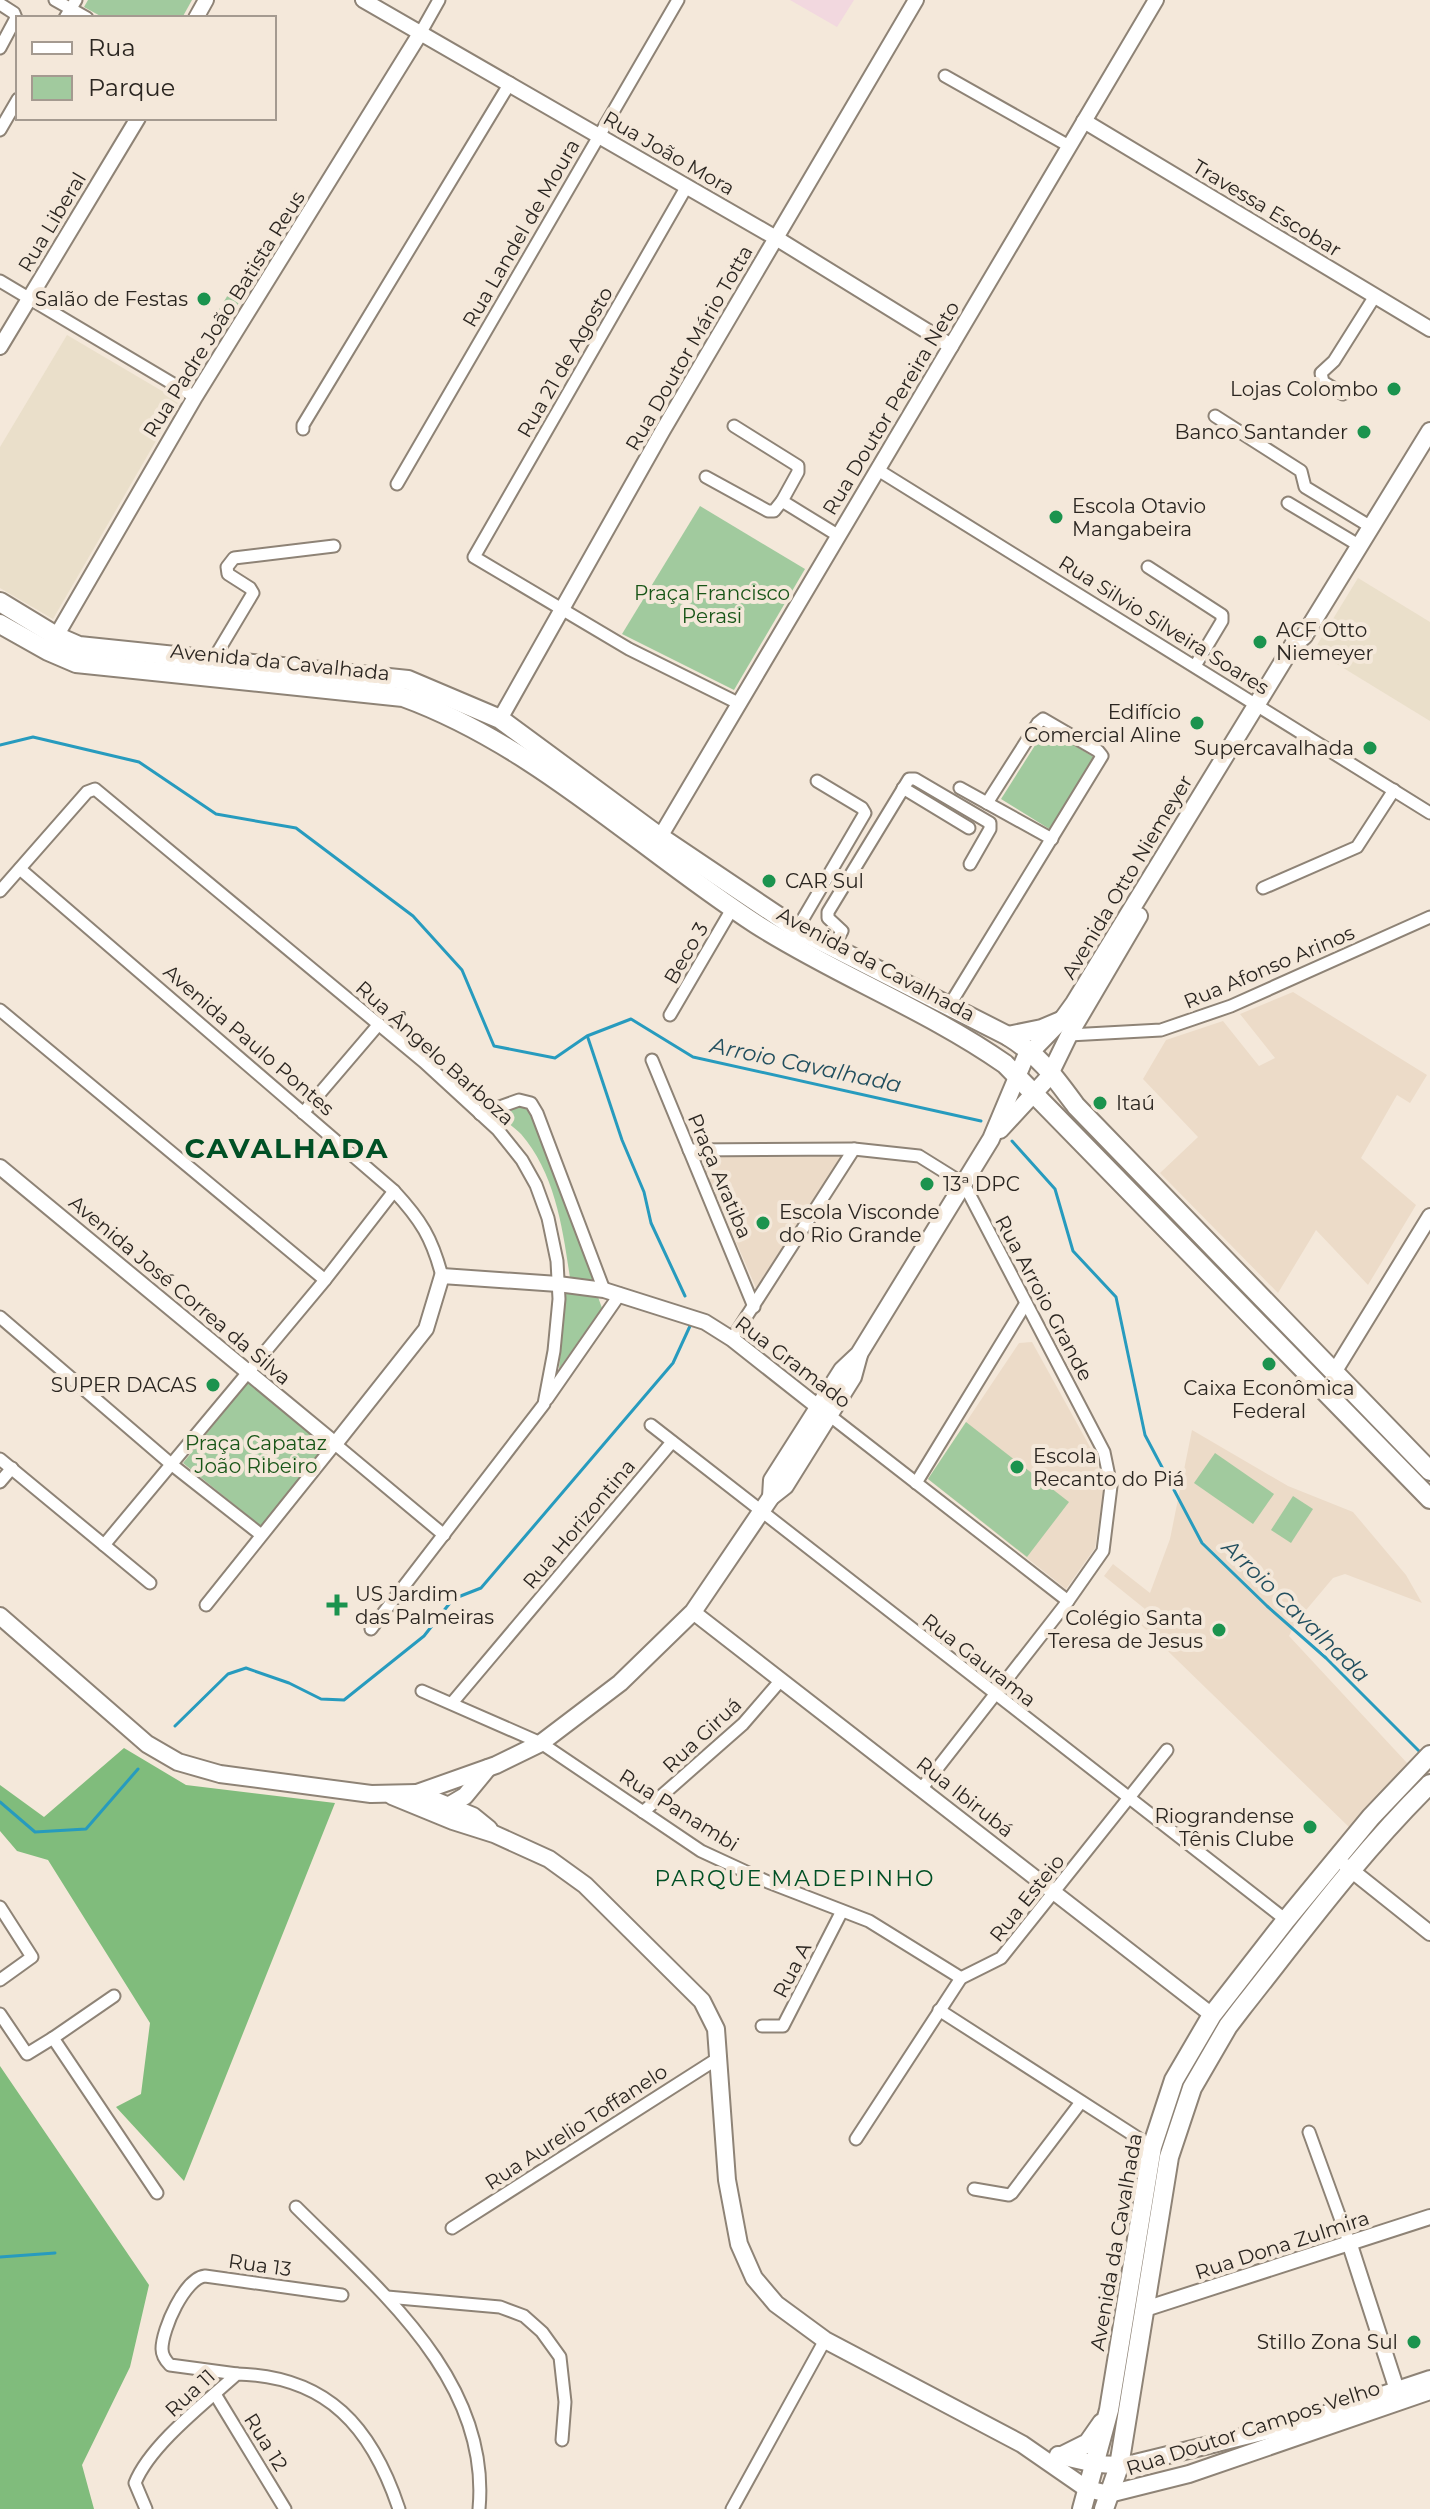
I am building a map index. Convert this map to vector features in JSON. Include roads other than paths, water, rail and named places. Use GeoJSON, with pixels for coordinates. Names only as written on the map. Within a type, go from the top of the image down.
{"type":"FeatureCollection","features":[{"type":"Feature","properties":{"kind":"main road","name":"Avenida Otto Niemeyer"},"geometry":{"type":"LineString","coordinates":[[991,1139],[1052,1071],[1065,1028],[1260,707],[1293,645],[1304,636],[1430,431]]}},
{"type":"Feature","properties":{"kind":"main road","name":"Avenida da Cavalhada"},"geometry":{"type":"LineString","coordinates":[[0,602],[76,663],[403,697],[433,708],[504,744],[732,909],[787,944],[966,1037],[1017,1075],[1430,1499]]}},
{"type":"Feature","properties":{"kind":"main road","name":"Avenida da Cavalhada"},"geometry":{"type":"LineString","coordinates":[[0,624],[52,644],[408,680],[500,719],[660,837],[797,929],[1030,1050],[1052,1071],[1076,1106],[1430,1471]]}},
{"type":"Feature","properties":{"kind":"main road"},"geometry":{"type":"LineString","coordinates":[[433,708],[475,722],[489,724],[500,719]]}},
{"type":"Feature","properties":{"kind":"main road","name":"Avenida Otto Niemeyer"},"geometry":{"type":"LineString","coordinates":[[449,1806],[465,1796],[484,1774],[541,1743],[620,1683],[693,1612],[766,1505],[772,1480],[824,1412],[842,1370],[859,1354],[991,1139],[1030,1050],[1065,1028]]}},
{"type":"Feature","properties":{"kind":"main road"},"geometry":{"type":"LineString","coordinates":[[1008,1036],[1065,1028]]}},
{"type":"Feature","properties":{"kind":"main road"},"geometry":{"type":"LineString","coordinates":[[1290,1353],[1323,1376],[1333,1374]]}},
{"type":"Feature","properties":{"kind":"main road"},"geometry":{"type":"LineString","coordinates":[[0,1616],[147,1744],[178,1762],[220,1774],[415,1799],[549,1859],[585,1885],[702,2001],[716,2029],[727,2180],[739,2244],[754,2278],[776,2304],[825,2340],[1022,2444],[1087,2489]]}},
{"type":"Feature","properties":{"kind":"main road","name":"Avenida da Cavalhada"},"geometry":{"type":"LineString","coordinates":[[1107,2502],[1119,2466],[1169,2157],[1192,2088],[1228,2026],[1344,1864],[1371,1817],[1430,1755]]}},
{"type":"Feature","properties":{"kind":"main road","name":"Avenida Otto Niemeyer"},"geometry":{"type":"LineString","coordinates":[[415,1799],[459,1777],[484,1774]]}},
{"type":"Feature","properties":{"kind":"main road"},"geometry":{"type":"LineString","coordinates":[[483,1828],[476,1803],[484,1774]]}},
{"type":"Feature","properties":{"kind":"main road"},"geometry":{"type":"LineString","coordinates":[[459,1777],[447,1793],[449,1806],[483,1828]]}},
{"type":"Feature","properties":{"kind":"main road","name":"Avenida da Cavalhada"},"geometry":{"type":"LineString","coordinates":[[1082,2509],[1109,2410],[1152,2147],[1174,2080],[1212,2015],[1286,1920],[1430,1784]]}},
{"type":"Feature","properties":{"kind":"main road"},"geometry":{"type":"LineString","coordinates":[[415,1799],[442,1809],[449,1806]]}},
{"type":"Feature","properties":{"kind":"main road","name":"Rua Doutor Campos Velho"},"geometry":{"type":"LineString","coordinates":[[1022,2444],[1062,2456],[1119,2466],[1295,2424],[1430,2379]]}},
{"type":"Feature","properties":{"kind":"main road","name":"Rua Doutor Campos Velho"},"geometry":{"type":"LineString","coordinates":[[1087,2489],[1107,2502],[1430,2391]]}},
{"type":"Feature","properties":{"kind":"main road"},"geometry":{"type":"LineString","coordinates":[[1062,2456],[1088,2443],[1109,2410]]}},
{"type":"Feature","properties":{"kind":"main road"},"geometry":{"type":"LineString","coordinates":[[1183,2452],[1189,2474]]}},
{"type":"Feature","properties":{"kind":"street"},"geometry":{"type":"LineString","coordinates":[[55,0],[71,9]]}},
{"type":"Feature","properties":{"kind":"street","name":"Rua João Mora"},"geometry":{"type":"LineString","coordinates":[[363,0],[776,238],[951,346]]}},
{"type":"Feature","properties":{"kind":"street","name":"Rua Padre João Batista Reus"},"geometry":{"type":"LineString","coordinates":[[52,644],[195,397],[439,0]]}},
{"type":"Feature","properties":{"kind":"street","name":"Rua Landel de Moura"},"geometry":{"type":"LineString","coordinates":[[397,484],[678,0]]}},
{"type":"Feature","properties":{"kind":"street","name":"Rua Doutor Mário Totta"},"geometry":{"type":"LineString","coordinates":[[500,719],[663,430],[916,0]]}},
{"type":"Feature","properties":{"kind":"street","name":"Rua Doutor Pereira Neto"},"geometry":{"type":"LineString","coordinates":[[660,837],[1156,0]]}},
{"type":"Feature","properties":{"kind":"street"},"geometry":{"type":"LineString","coordinates":[[0,4],[14,13],[16,18],[0,48]]}},
{"type":"Feature","properties":{"kind":"street"},"geometry":{"type":"LineString","coordinates":[[945,76],[1069,146]]}},
{"type":"Feature","properties":{"kind":"street"},"geometry":{"type":"LineString","coordinates":[[303,429],[510,83]]}},
{"type":"Feature","properties":{"kind":"street"},"geometry":{"type":"LineString","coordinates":[[0,130],[16,102]]}},
{"type":"Feature","properties":{"kind":"street","name":"Rua Liberal"},"geometry":{"type":"LineString","coordinates":[[0,347],[137,120]]}},
{"type":"Feature","properties":{"kind":"street","name":"Travessa Escobar"},"geometry":{"type":"LineString","coordinates":[[1084,121],[1430,329]]}},
{"type":"Feature","properties":{"kind":"street","name":"Rua 21 de Agosto"},"geometry":{"type":"LineString","coordinates":[[562,610],[474,557],[687,186]]}},
{"type":"Feature","properties":{"kind":"street"},"geometry":{"type":"LineString","coordinates":[[0,281],[195,397]]}},
{"type":"Feature","properties":{"kind":"street"},"geometry":{"type":"LineString","coordinates":[[1343,394],[1323,382],[1321,373],[1334,361],[1375,296]]}},
{"type":"Feature","properties":{"kind":"street"},"geometry":{"type":"LineString","coordinates":[[1215,416],[1301,471],[1305,487],[1371,527]]}},
{"type":"Feature","properties":{"kind":"street"},"geometry":{"type":"LineString","coordinates":[[706,477],[771,512],[782,501],[798,472],[798,466],[734,426]]}},
{"type":"Feature","properties":{"kind":"street","name":"Rua Silvio Silveira Soares"},"geometry":{"type":"LineString","coordinates":[[878,470],[1430,813]]}},
{"type":"Feature","properties":{"kind":"street"},"geometry":{"type":"LineString","coordinates":[[782,501],[839,536]]}},
{"type":"Feature","properties":{"kind":"street"},"geometry":{"type":"LineString","coordinates":[[1288,503],[1360,546]]}},
{"type":"Feature","properties":{"kind":"street"},"geometry":{"type":"LineString","coordinates":[[213,660],[253,593],[226,572],[234,558],[334,546]]}},
{"type":"Feature","properties":{"kind":"street"},"geometry":{"type":"LineString","coordinates":[[1148,567],[1222,615],[1222,621],[1195,666]]}},
{"type":"Feature","properties":{"kind":"street"},"geometry":{"type":"LineString","coordinates":[[562,610],[629,649],[740,704]]}},
{"type":"Feature","properties":{"kind":"street"},"geometry":{"type":"LineString","coordinates":[[949,1006],[1102,756],[1043,719],[987,803]]}},
{"type":"Feature","properties":{"kind":"street"},"geometry":{"type":"LineString","coordinates":[[833,948],[842,931],[828,918],[828,912],[909,779],[915,779],[990,823],[990,829],[970,864]]}},
{"type":"Feature","properties":{"kind":"street"},"geometry":{"type":"LineString","coordinates":[[797,929],[865,813],[862,808],[817,781]]}},
{"type":"Feature","properties":{"kind":"street"},"geometry":{"type":"LineString","coordinates":[[903,788],[969,828]]}},
{"type":"Feature","properties":{"kind":"street"},"geometry":{"type":"LineString","coordinates":[[960,788],[1052,839]]}},
{"type":"Feature","properties":{"kind":"street","name":"Rua Ângelo Barboza"},"geometry":{"type":"LineString","coordinates":[[20,869],[92,789],[379,1024],[498,1130],[522,1160],[536,1185],[548,1218],[557,1261],[558,1284],[553,1358],[544,1404],[371,1629]]}},
{"type":"Feature","properties":{"kind":"street"},"geometry":{"type":"LineString","coordinates":[[1263,888],[1357,847],[1394,790]]}},
{"type":"Feature","properties":{"kind":"street"},"geometry":{"type":"LineString","coordinates":[[0,891],[20,869]]}},
{"type":"Feature","properties":{"kind":"street","name":"Avenida Paulo Pontes"},"geometry":{"type":"LineString","coordinates":[[20,869],[394,1191],[418,1217],[434,1246],[442,1276]]}},
{"type":"Feature","properties":{"kind":"street","name":"Beco 3"},"geometry":{"type":"LineString","coordinates":[[670,1015],[732,909]]}},
{"type":"Feature","properties":{"kind":"street","name":"Rua Afonso Arinos"},"geometry":{"type":"LineString","coordinates":[[1065,1028],[1161,1030],[1231,1006],[1430,917]]}},
{"type":"Feature","properties":{"kind":"street"},"geometry":{"type":"LineString","coordinates":[[0,1010],[325,1280]]}},
{"type":"Feature","properties":{"kind":"street"},"geometry":{"type":"LineString","coordinates":[[303,1113],[379,1024]]}},
{"type":"Feature","properties":{"kind":"street","name":"Praça Aratiba"},"geometry":{"type":"LineString","coordinates":[[652,1060],[754,1307]]}},
{"type":"Feature","properties":{"kind":"street"},"geometry":{"type":"LineString","coordinates":[[480,1114],[519,1100],[531,1103],[604,1290]]}},
{"type":"Feature","properties":{"kind":"street"},"geometry":{"type":"LineString","coordinates":[[689,1150],[854,1149],[919,1156],[964,1184]]}},
{"type":"Feature","properties":{"kind":"street"},"geometry":{"type":"LineString","coordinates":[[732,1339],[854,1149]]}},
{"type":"Feature","properties":{"kind":"street","name":"Avenida José Correa da Silva"},"geometry":{"type":"LineString","coordinates":[[0,1167],[335,1444]]}},
{"type":"Feature","properties":{"kind":"street","name":"Rua Arroio Grande"},"geometry":{"type":"LineString","coordinates":[[922,1788],[1068,1601],[1103,1551],[1111,1486],[1104,1452],[964,1184]]}},
{"type":"Feature","properties":{"kind":"street"},"geometry":{"type":"LineString","coordinates":[[104,1545],[325,1280],[394,1191]]}},
{"type":"Feature","properties":{"kind":"street"},"geometry":{"type":"LineString","coordinates":[[1333,1374],[1430,1216]]}},
{"type":"Feature","properties":{"kind":"street"},"geometry":{"type":"LineString","coordinates":[[206,1605],[426,1329],[442,1276]]}},
{"type":"Feature","properties":{"kind":"street","name":"Rua Gramado"},"geometry":{"type":"LineString","coordinates":[[442,1276],[604,1290],[705,1322],[732,1339],[1068,1601]]}},
{"type":"Feature","properties":{"kind":"street"},"geometry":{"type":"LineString","coordinates":[[544,1404],[620,1294]]}},
{"type":"Feature","properties":{"kind":"street"},"geometry":{"type":"LineString","coordinates":[[916,1483],[1026,1303]]}},
{"type":"Feature","properties":{"kind":"street"},"geometry":{"type":"LineString","coordinates":[[0,1317],[171,1464],[260,1534]]}},
{"type":"Feature","properties":{"kind":"street","name":"Rua Gaurama"},"geometry":{"type":"LineString","coordinates":[[651,1425],[766,1505],[995,1695],[1286,1920]]}},
{"type":"Feature","properties":{"kind":"street","name":"Rua Horizontina"},"geometry":{"type":"LineString","coordinates":[[452,1703],[672,1442]]}},
{"type":"Feature","properties":{"kind":"street"},"geometry":{"type":"LineString","coordinates":[[335,1444],[444,1535]]}},
{"type":"Feature","properties":{"kind":"street"},"geometry":{"type":"LineString","coordinates":[[0,1459],[150,1583]]}},
{"type":"Feature","properties":{"kind":"street"},"geometry":{"type":"LineString","coordinates":[[0,1482],[12,1468]]}},
{"type":"Feature","properties":{"kind":"street","name":"Rua Ibirubá"},"geometry":{"type":"LineString","coordinates":[[693,1612],[1212,2015]]}},
{"type":"Feature","properties":{"kind":"street","name":"Rua Giruá"},"geometry":{"type":"LineString","coordinates":[[643,1812],[735,1731],[781,1680]]}},
{"type":"Feature","properties":{"kind":"street","name":"Rua Panambi"},"geometry":{"type":"LineString","coordinates":[[422,1691],[541,1743],[701,1851],[768,1882],[869,1921],[961,1978]]}},
{"type":"Feature","properties":{"kind":"street","name":"Rua Esteio"},"geometry":{"type":"LineString","coordinates":[[856,2139],[961,1978],[1001,1958],[1167,1750]]}},
{"type":"Feature","properties":{"kind":"street"},"geometry":{"type":"LineString","coordinates":[[1344,1864],[1430,1933]]}},
{"type":"Feature","properties":{"kind":"street"},"geometry":{"type":"LineString","coordinates":[[0,1907],[32,1957],[0,1980]]}},
{"type":"Feature","properties":{"kind":"street","name":"Rua A"},"geometry":{"type":"LineString","coordinates":[[762,2026],[783,2026],[842,1911]]}},
{"type":"Feature","properties":{"kind":"street"},"geometry":{"type":"LineString","coordinates":[[0,2014],[27,2054],[114,1996]]}},
{"type":"Feature","properties":{"kind":"street"},"geometry":{"type":"LineString","coordinates":[[939,2010],[1152,2147]]}},
{"type":"Feature","properties":{"kind":"street"},"geometry":{"type":"LineString","coordinates":[[53,2038],[157,2193]]}},
{"type":"Feature","properties":{"kind":"street","name":"Rua Aurelio Toffanelo"},"geometry":{"type":"LineString","coordinates":[[452,2228],[720,2057]]}},
{"type":"Feature","properties":{"kind":"street"},"geometry":{"type":"LineString","coordinates":[[974,2189],[1012,2193],[1081,2102]]}},
{"type":"Feature","properties":{"kind":"street"},"geometry":{"type":"LineString","coordinates":[[1309,2132],[1397,2390]]}},
{"type":"Feature","properties":{"kind":"street"},"geometry":{"type":"LineString","coordinates":[[296,2207],[387,2297],[440,2361],[472,2426],[482,2484],[479,2509]]}},
{"type":"Feature","properties":{"kind":"street","name":"Rua Dona Zulmira"},"geometry":{"type":"LineString","coordinates":[[1145,2309],[1430,2217]]}},
{"type":"Feature","properties":{"kind":"street","name":"Rua 13"},"geometry":{"type":"LineString","coordinates":[[237,2374],[170,2365],[164,2359],[162,2350],[167,2325],[190,2282],[205,2276],[342,2295]]}},
{"type":"Feature","properties":{"kind":"street"},"geometry":{"type":"LineString","coordinates":[[387,2297],[500,2307],[524,2316],[542,2332],[560,2357],[565,2402],[562,2440]]}},
{"type":"Feature","properties":{"kind":"street"},"geometry":{"type":"LineString","coordinates":[[732,2509],[825,2340]]}},
{"type":"Feature","properties":{"kind":"street","name":"Rua 11"},"geometry":{"type":"LineString","coordinates":[[146,2509],[135,2483],[139,2472],[160,2447],[237,2374],[255,2374],[301,2385],[335,2406],[366,2437],[399,2509]]}},
{"type":"Feature","properties":{"kind":"street","name":"Rua 12"},"geometry":{"type":"LineString","coordinates":[[215,2394],[285,2509]]}},
{"type":"Feature","properties":{"kind":"waterway","name":"Arroio Cavalhada"},"geometry":{"type":"LineString","coordinates":[[0,745],[33,737],[139,762],[216,814],[296,828],[413,916],[462,970],[494,1046],[555,1058],[587,1036],[631,1019],[693,1057],[981,1121]]}},
{"type":"Feature","properties":{"kind":"waterway"},"geometry":{"type":"LineString","coordinates":[[588,1038],[622,1140],[644,1192],[651,1223],[685,1296]]}},
{"type":"Feature","properties":{"kind":"waterway","name":"Arroio Cavalhada"},"geometry":{"type":"LineString","coordinates":[[1012,1141],[1055,1189],[1073,1251],[1116,1297],[1145,1435],[1202,1543],[1326,1658],[1419,1751]]}},
{"type":"Feature","properties":{"kind":"waterway"},"geometry":{"type":"LineString","coordinates":[[175,1726],[228,1674],[246,1668],[289,1683],[321,1699],[344,1700],[424,1636],[453,1599],[481,1588],[673,1363],[690,1326]]}},
{"type":"Feature","properties":{"kind":"waterway"},"geometry":{"type":"LineString","coordinates":[[0,1802],[35,1832],[86,1829],[138,1769]]}},
{"type":"Feature","properties":{"kind":"waterway"},"geometry":{"type":"LineString","coordinates":[[0,2257],[55,2253]]}},
{"type":"Feature","properties":{"kind":"place","name":"Salão de Festas"},"geometry":{"type":"Point","coordinates":[204,299]}},
{"type":"Feature","properties":{"kind":"place","name":"Lojas Colombo"},"geometry":{"type":"Point","coordinates":[1394,389]}},
{"type":"Feature","properties":{"kind":"place","name":"Banco Santander"},"geometry":{"type":"Point","coordinates":[1364,432]}},
{"type":"Feature","properties":{"kind":"place","name":"Escola Otavio Mangabeira"},"geometry":{"type":"Point","coordinates":[1056,517]}},
{"type":"Feature","properties":{"kind":"place","name":"ACF Otto Niemeyer"},"geometry":{"type":"Point","coordinates":[1260,642]}},
{"type":"Feature","properties":{"kind":"place","name":"Edifício Comercial Aline"},"geometry":{"type":"Point","coordinates":[1197,723]}},
{"type":"Feature","properties":{"kind":"place","name":"Supercavalhada"},"geometry":{"type":"Point","coordinates":[1370,748]}},
{"type":"Feature","properties":{"kind":"place","name":"CAR Sul"},"geometry":{"type":"Point","coordinates":[769,881]}},
{"type":"Feature","properties":{"kind":"place","name":"Itaú"},"geometry":{"type":"Point","coordinates":[1100,1103]}},
{"type":"Feature","properties":{"kind":"place","name":"13ª DPC"},"geometry":{"type":"Point","coordinates":[927,1184]}},
{"type":"Feature","properties":{"kind":"place","name":"Escola Visconde do Rio Grande"},"geometry":{"type":"Point","coordinates":[763,1223]}},
{"type":"Feature","properties":{"kind":"place","name":"Caixa Econômica Federal"},"geometry":{"type":"Point","coordinates":[1269,1364]}},
{"type":"Feature","properties":{"kind":"place","name":"SUPER DACAS"},"geometry":{"type":"Point","coordinates":[213,1385]}},
{"type":"Feature","properties":{"kind":"place","name":"Escola Recanto do Piá"},"geometry":{"type":"Point","coordinates":[1017,1467]}},
{"type":"Feature","properties":{"kind":"place","name":"US Jardim das Palmeiras"},"geometry":{"type":"Point","coordinates":[337,1605]}},
{"type":"Feature","properties":{"kind":"place","name":"Colégio Santa Teresa de Jesus"},"geometry":{"type":"Point","coordinates":[1219,1630]}},
{"type":"Feature","properties":{"kind":"place","name":"Riograndense Tênis Clube"},"geometry":{"type":"Point","coordinates":[1310,1827]}},
{"type":"Feature","properties":{"kind":"place","name":"Stillo Zona Sul"},"geometry":{"type":"Point","coordinates":[1414,2342]}},
{"type":"Feature","properties":{"kind":"district","name":"CAVALHADA"},"geometry":{"type":"Point","coordinates":[287,1148]}},
{"type":"Feature","properties":{"kind":"district","name":"PARQUE MADEPINHO"},"geometry":{"type":"Point","coordinates":[795,1878]}},
{"type":"Feature","properties":{"kind":"park label","name":"Praça Francisco Perasi"},"geometry":{"type":"Point","coordinates":[712,604]}},
{"type":"Feature","properties":{"kind":"park label","name":"Praça Capataz João Ribeiro"},"geometry":{"type":"Point","coordinates":[256,1454]}}]}
